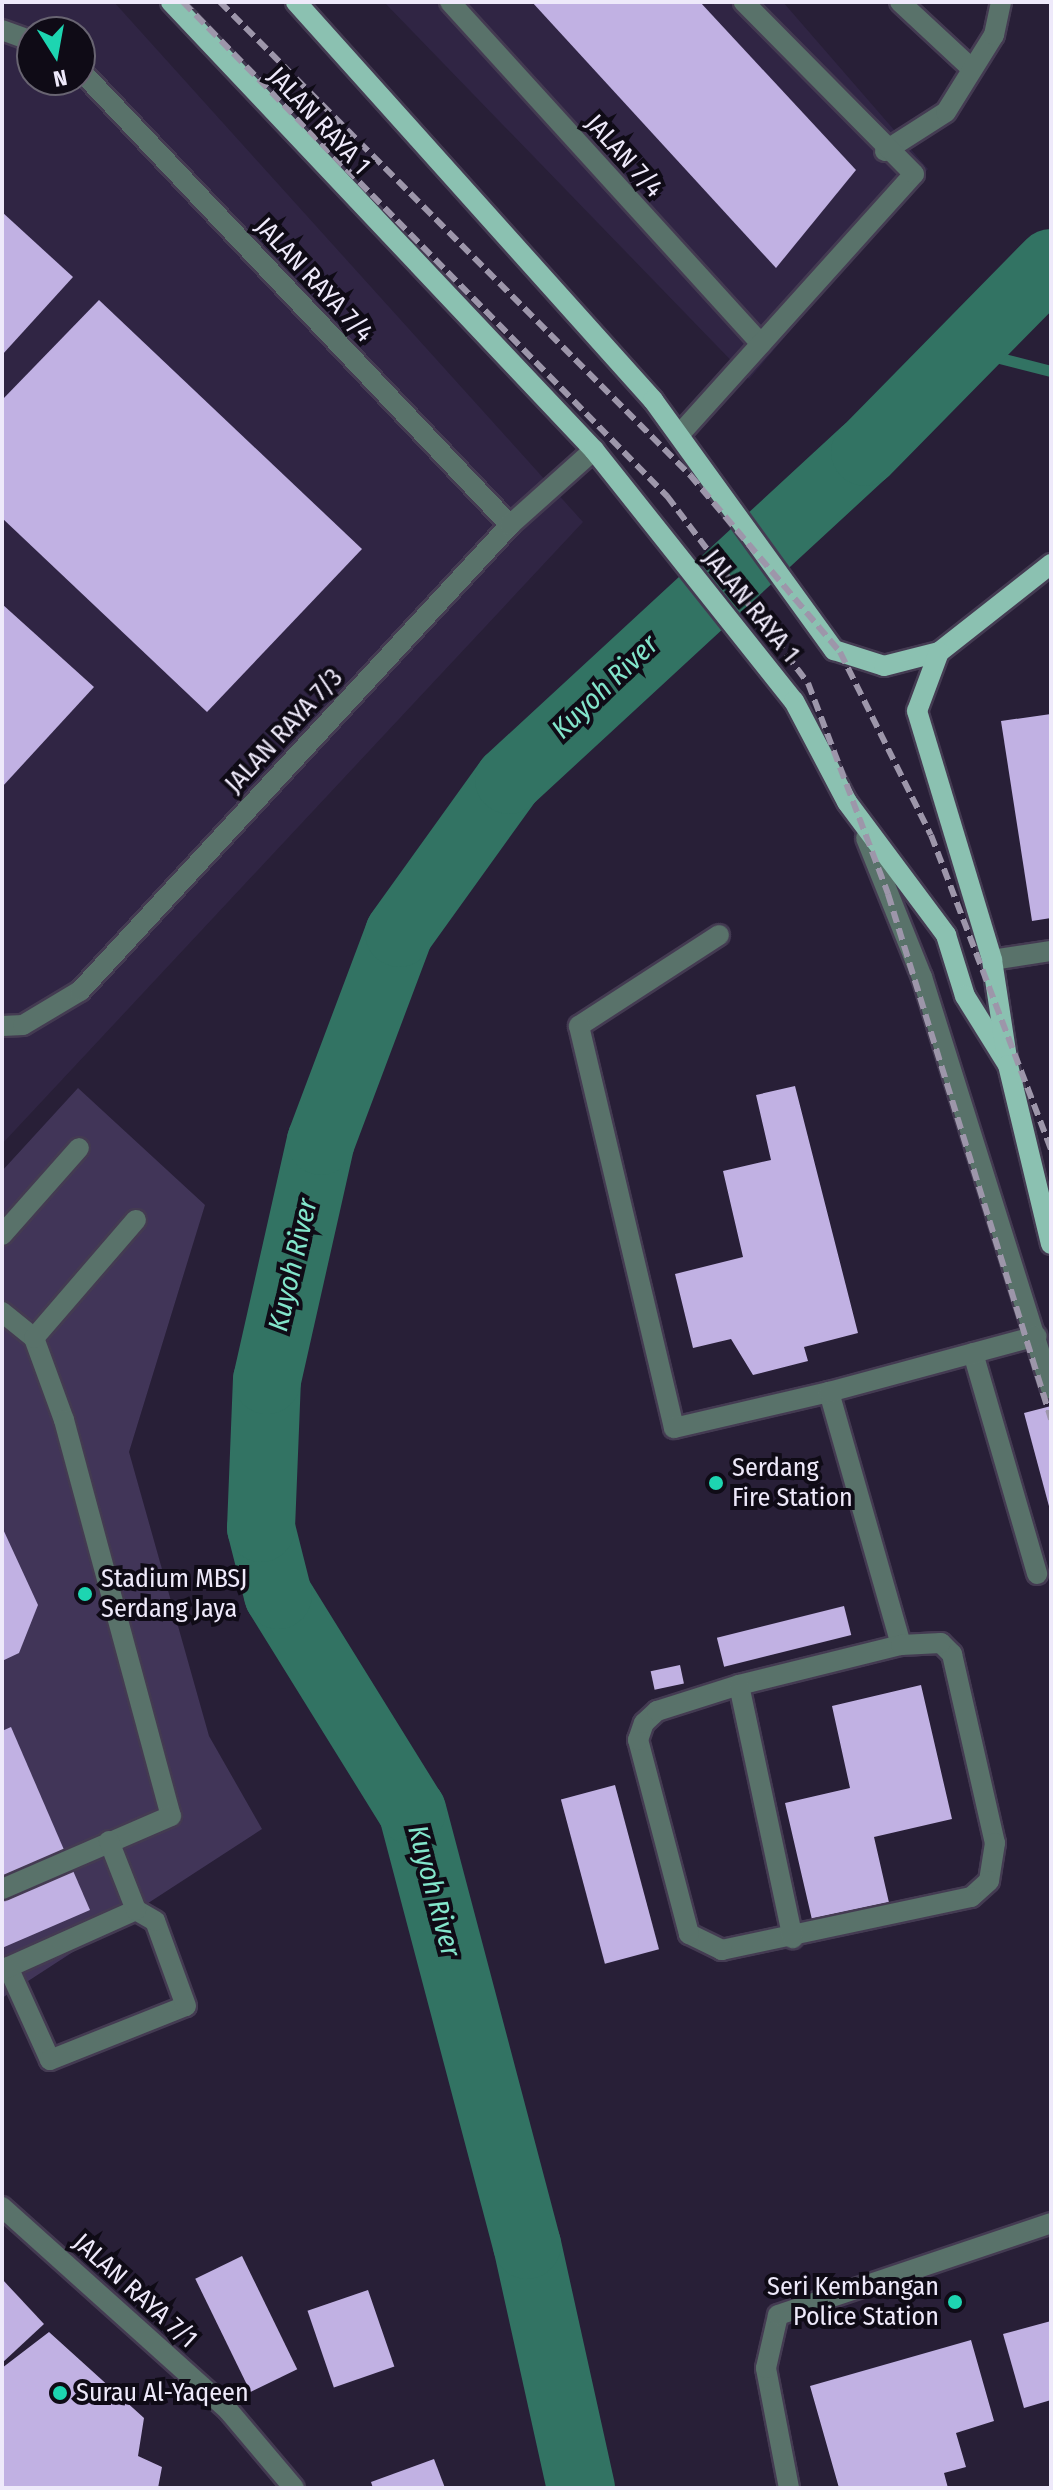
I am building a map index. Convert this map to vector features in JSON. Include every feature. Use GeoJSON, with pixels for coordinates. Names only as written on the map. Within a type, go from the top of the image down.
{"type":"FeatureCollection","features":[{"type":"Feature","properties":{"kind":"main road","name":"JALAN RAYA 1"},"geometry":{"type":"LineString","coordinates":[[171,2],[594,450],[794,701],[847,802]]}},
{"type":"Feature","properties":{"kind":"main road","name":"JALAN RAYA 1"},"geometry":{"type":"LineString","coordinates":[[296,2],[550,278],[683,440],[834,650],[884,666],[939,652]]}},
{"type":"Feature","properties":{"kind":"main road"},"geometry":{"type":"LineString","coordinates":[[1051,564],[939,652],[919,690],[920,735],[992,960],[1008,1065],[1051,1244]]}},
{"type":"Feature","properties":{"kind":"main road"},"geometry":{"type":"LineString","coordinates":[[847,802],[946,935],[965,996],[1008,1065]]}},
{"type":"Feature","properties":{"kind":"street","name":"JALAN 7/4"},"geometry":{"type":"LineString","coordinates":[[450,2],[761,344]]}},
{"type":"Feature","properties":{"kind":"street"},"geometry":{"type":"LineString","coordinates":[[683,440],[761,344],[914,174],[885,151],[744,2]]}},
{"type":"Feature","properties":{"kind":"street"},"geometry":{"type":"LineString","coordinates":[[900,2],[970,67]]}},
{"type":"Feature","properties":{"kind":"street"},"geometry":{"type":"LineString","coordinates":[[885,151],[946,112],[970,67],[994,35],[1001,2]]}},
{"type":"Feature","properties":{"kind":"street","name":"JALAN RAYA 7/4"},"geometry":{"type":"LineString","coordinates":[[96,87],[510,525]]}},
{"type":"Feature","properties":{"kind":"street","name":"JALAN RAYA 7/3"},"geometry":{"type":"LineString","coordinates":[[2,1026],[23,1025],[80,991],[510,525],[594,450]]}},
{"type":"Feature","properties":{"kind":"street","name":"JALAN RAYA 1"},"geometry":{"type":"LineString","coordinates":[[847,802],[883,871],[922,977],[1051,1388]]}},
{"type":"Feature","properties":{"kind":"street"},"geometry":{"type":"LineString","coordinates":[[719,935],[579,1026],[674,1428],[829,1392],[1037,1336]]}},
{"type":"Feature","properties":{"kind":"street"},"geometry":{"type":"LineString","coordinates":[[992,960],[1051,951]]}},
{"type":"Feature","properties":{"kind":"street"},"geometry":{"type":"LineString","coordinates":[[2,1235],[79,1148]]}},
{"type":"Feature","properties":{"kind":"street"},"geometry":{"type":"LineString","coordinates":[[34,1338],[136,1220]]}},
{"type":"Feature","properties":{"kind":"street"},"geometry":{"type":"LineString","coordinates":[[2,1312],[34,1338],[64,1420],[171,1816],[2,1889]]}},
{"type":"Feature","properties":{"kind":"street"},"geometry":{"type":"LineString","coordinates":[[973,1353],[1037,1574]]}},
{"type":"Feature","properties":{"kind":"street"},"geometry":{"type":"LineString","coordinates":[[829,1392],[901,1645]]}},
{"type":"Feature","properties":{"kind":"street"},"geometry":{"type":"LineString","coordinates":[[941,1643],[952,1654],[995,1843],[989,1881],[971,1897],[793,1938],[722,1950],[689,1934],[638,1740],[657,1711],[739,1685],[901,1645],[941,1643]]}},
{"type":"Feature","properties":{"kind":"street"},"geometry":{"type":"LineString","coordinates":[[739,1685],[793,1938]]}},
{"type":"Feature","properties":{"kind":"street"},"geometry":{"type":"LineString","coordinates":[[109,1841],[136,1910],[155,1921],[186,2006],[50,2060],[5,1969],[136,1910]]}},
{"type":"Feature","properties":{"kind":"street","name":"JALAN RAYA 7/1"},"geometry":{"type":"LineString","coordinates":[[2,2207],[228,2410],[294,2488]]}},
{"type":"Feature","properties":{"kind":"street"},"geometry":{"type":"LineString","coordinates":[[789,2488],[766,2368],[778,2315],[1051,2223]]}},
{"type":"Feature","properties":{"kind":"shaded area"},"geometry":{"type":"Polygon","coordinates":[[[2,2],[114,2],[583,522],[2,1144],[2,2]]]}},
{"type":"Feature","properties":{"kind":"shaded area"},"geometry":{"type":"Polygon","coordinates":[[[384,2],[783,2],[928,169],[749,379],[384,2]]]}},
{"type":"Feature","properties":{"kind":"shaded area","name":"Stadium MBSJ Serdang Jaya"},"geometry":{"type":"Polygon","coordinates":[[[78,1088],[205,1205],[129,1452],[209,1736],[262,1829],[2,1998],[2,1171],[78,1088]]]}},
{"type":"Feature","properties":{"kind":"building"},"geometry":{"type":"Polygon","coordinates":[[[532,2],[700,2],[856,170],[776,268],[532,2]]]}},
{"type":"Feature","properties":{"kind":"building"},"geometry":{"type":"Polygon","coordinates":[[[2,212],[73,277],[2,355],[2,212]]]}},
{"type":"Feature","properties":{"kind":"building"},"geometry":{"type":"Polygon","coordinates":[[[99,300],[362,549],[207,712],[2,518],[2,400],[99,300]]]}},
{"type":"Feature","properties":{"kind":"building"},"geometry":{"type":"Polygon","coordinates":[[[2,604],[94,687],[2,787],[2,604]]]}},
{"type":"Feature","properties":{"kind":"building"},"geometry":{"type":"Polygon","coordinates":[[[1051,714],[1051,918],[1032,921],[1001,721],[1051,714]]]}},
{"type":"Feature","properties":{"kind":"building"},"geometry":{"type":"Polygon","coordinates":[[[795,1086],[858,1333],[804,1347],[808,1361],[753,1375],[731,1339],[693,1348],[675,1274],[743,1257],[723,1171],[771,1160],[756,1095],[795,1086]]]}},
{"type":"Feature","properties":{"kind":"building"},"geometry":{"type":"Polygon","coordinates":[[[1051,1406],[1051,1510],[1050,1510],[1024,1413],[1051,1406]]]}},
{"type":"Feature","properties":{"kind":"building"},"geometry":{"type":"Polygon","coordinates":[[[2,1527],[38,1605],[19,1653],[2,1661],[2,1527]]]}},
{"type":"Feature","properties":{"kind":"building"},"geometry":{"type":"Polygon","coordinates":[[[844,1606],[851,1635],[724,1667],[717,1638],[844,1606]]]}},
{"type":"Feature","properties":{"kind":"building"},"geometry":{"type":"Polygon","coordinates":[[[680,1665],[684,1684],[655,1690],[651,1671],[680,1665]]]}},
{"type":"Feature","properties":{"kind":"building"},"geometry":{"type":"Polygon","coordinates":[[[921,1685],[952,1819],[874,1837],[890,1907],[813,1924],[785,1803],[850,1788],[832,1706],[921,1685]]]}},
{"type":"Feature","properties":{"kind":"building"},"geometry":{"type":"Polygon","coordinates":[[[11,1727],[90,1910],[2,1948],[2,1731],[11,1727]]]}},
{"type":"Feature","properties":{"kind":"building"},"geometry":{"type":"Polygon","coordinates":[[[615,1785],[659,1949],[605,1964],[561,1799],[615,1785]]]}},
{"type":"Feature","properties":{"kind":"building"},"geometry":{"type":"Polygon","coordinates":[[[242,2256],[297,2369],[250,2392],[195,2279],[242,2256]]]}},
{"type":"Feature","properties":{"kind":"building"},"geometry":{"type":"Polygon","coordinates":[[[2,2279],[44,2324],[2,2363],[2,2279]]]}},
{"type":"Feature","properties":{"kind":"building"},"geometry":{"type":"Polygon","coordinates":[[[368,2290],[394,2367],[334,2387],[307,2311],[368,2290]]]}},
{"type":"Feature","properties":{"kind":"building"},"geometry":{"type":"Polygon","coordinates":[[[1051,2321],[1051,2400],[1024,2408],[1003,2334],[1051,2321]]]}},
{"type":"Feature","properties":{"kind":"building","name":"Surau Al-Yaqeen"},"geometry":{"type":"Polygon","coordinates":[[[49,2332],[144,2418],[138,2456],[162,2467],[158,2488],[2,2488],[2,2368],[49,2332]]]}},
{"type":"Feature","properties":{"kind":"building"},"geometry":{"type":"Polygon","coordinates":[[[971,2340],[994,2421],[956,2433],[966,2467],[944,2473],[948,2488],[839,2488],[810,2386],[971,2340]]]}},
{"type":"Feature","properties":{"kind":"building"},"geometry":{"type":"Polygon","coordinates":[[[434,2459],[445,2488],[373,2488],[371,2482],[434,2459]]]}},
{"type":"Feature","properties":{"kind":"waterway","name":"Kuyoh River"},"geometry":{"type":"LineString","coordinates":[[581,2488],[527,2245],[412,1811],[278,1595],[261,1528],[267,1380],[321,1141],[399,933],[509,780],[865,452],[1051,263]]}},
{"type":"Feature","properties":{"kind":"waterway"},"geometry":{"type":"LineString","coordinates":[[964,349],[1051,371]]}},
{"type":"Feature","properties":{"kind":"railway"},"geometry":{"type":"LineString","coordinates":[[183,2],[667,496],[808,683],[888,894],[1051,1419]]}},
{"type":"Feature","properties":{"kind":"railway"},"geometry":{"type":"LineString","coordinates":[[220,2],[690,475],[840,652],[931,835],[1051,1150]]}},
{"type":"Feature","properties":{"kind":"place","name":"Serdang Fire Station"},"geometry":{"type":"Point","coordinates":[716,1483]}},
{"type":"Feature","properties":{"kind":"place","name":"Stadium MBSJ Serdang Jaya"},"geometry":{"type":"Point","coordinates":[85,1594]}},
{"type":"Feature","properties":{"kind":"place","name":"Seri Kembangan Police Station"},"geometry":{"type":"Point","coordinates":[955,2302]}},
{"type":"Feature","properties":{"kind":"place","name":"Surau Al-Yaqeen"},"geometry":{"type":"Point","coordinates":[60,2393]}}]}
